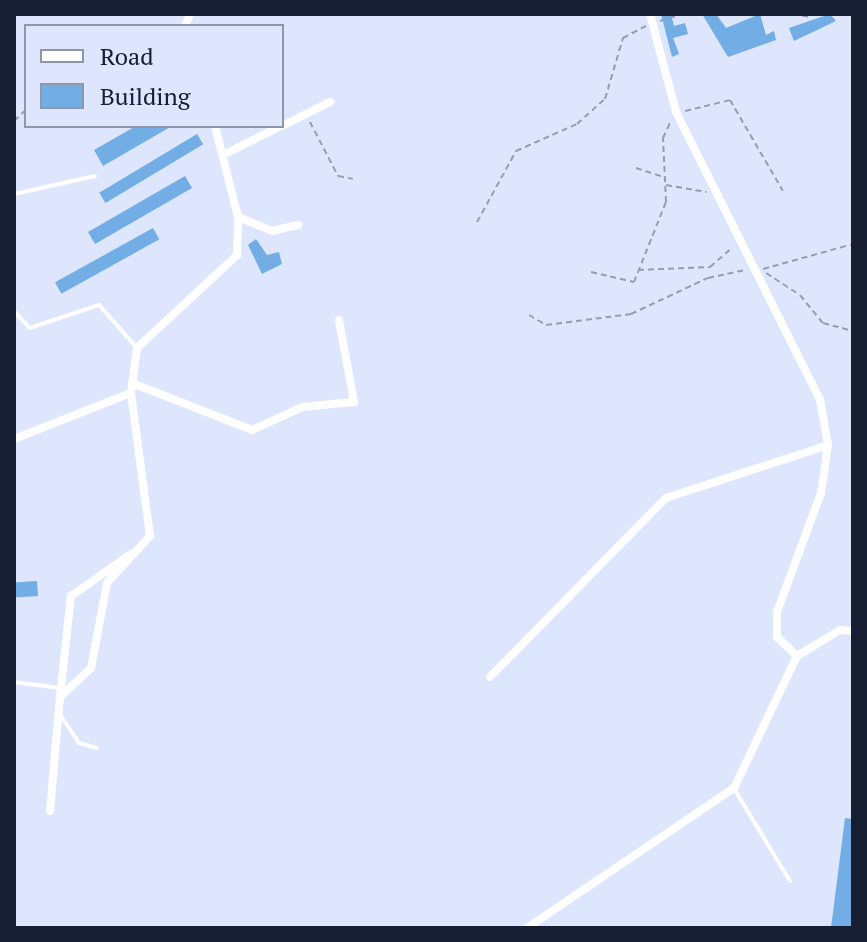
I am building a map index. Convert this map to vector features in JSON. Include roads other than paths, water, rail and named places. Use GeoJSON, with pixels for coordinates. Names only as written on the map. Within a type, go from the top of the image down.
{"type":"FeatureCollection","features":[{"type":"Feature","properties":{"kind":"street"},"geometry":{"type":"LineString","coordinates":[[650,14],[650,25],[676,112],[820,400],[828,445],[821,493],[777,612],[777,637],[797,656]]}},
{"type":"Feature","properties":{"kind":"street"},"geometry":{"type":"LineString","coordinates":[[284,125],[330,102]]}},
{"type":"Feature","properties":{"kind":"street"},"geometry":{"type":"LineString","coordinates":[[60,693],[91,668],[107,583],[145,546],[150,531],[131,388],[137,348],[231,265],[238,217],[216,128]]}},
{"type":"Feature","properties":{"kind":"street"},"geometry":{"type":"LineString","coordinates":[[223,155],[278,128]]}},
{"type":"Feature","properties":{"kind":"street"},"geometry":{"type":"LineString","coordinates":[[238,217],[272,231],[298,225]]}},
{"type":"Feature","properties":{"kind":"street"},"geometry":{"type":"LineString","coordinates":[[14,439],[131,388],[252,430],[302,407],[354,402],[339,320]]}},
{"type":"Feature","properties":{"kind":"street"},"geometry":{"type":"LineString","coordinates":[[490,677],[666,498],[828,445]]}},
{"type":"Feature","properties":{"kind":"street"},"geometry":{"type":"LineString","coordinates":[[50,811],[71,596],[145,546]]}},
{"type":"Feature","properties":{"kind":"street"},"geometry":{"type":"LineString","coordinates":[[527,928],[734,788],[797,656],[840,630],[853,631]]}},
{"type":"Feature","properties":{"kind":"lane"},"geometry":{"type":"LineString","coordinates":[[14,194],[95,176]]}},
{"type":"Feature","properties":{"kind":"lane"},"geometry":{"type":"LineString","coordinates":[[14,311],[30,328],[99,305],[137,348]]}},
{"type":"Feature","properties":{"kind":"lane"},"geometry":{"type":"LineString","coordinates":[[14,682],[60,693]]}},
{"type":"Feature","properties":{"kind":"lane"},"geometry":{"type":"LineString","coordinates":[[61,716],[79,743],[97,748]]}},
{"type":"Feature","properties":{"kind":"lane"},"geometry":{"type":"LineString","coordinates":[[734,788],[790,881]]}}]}
